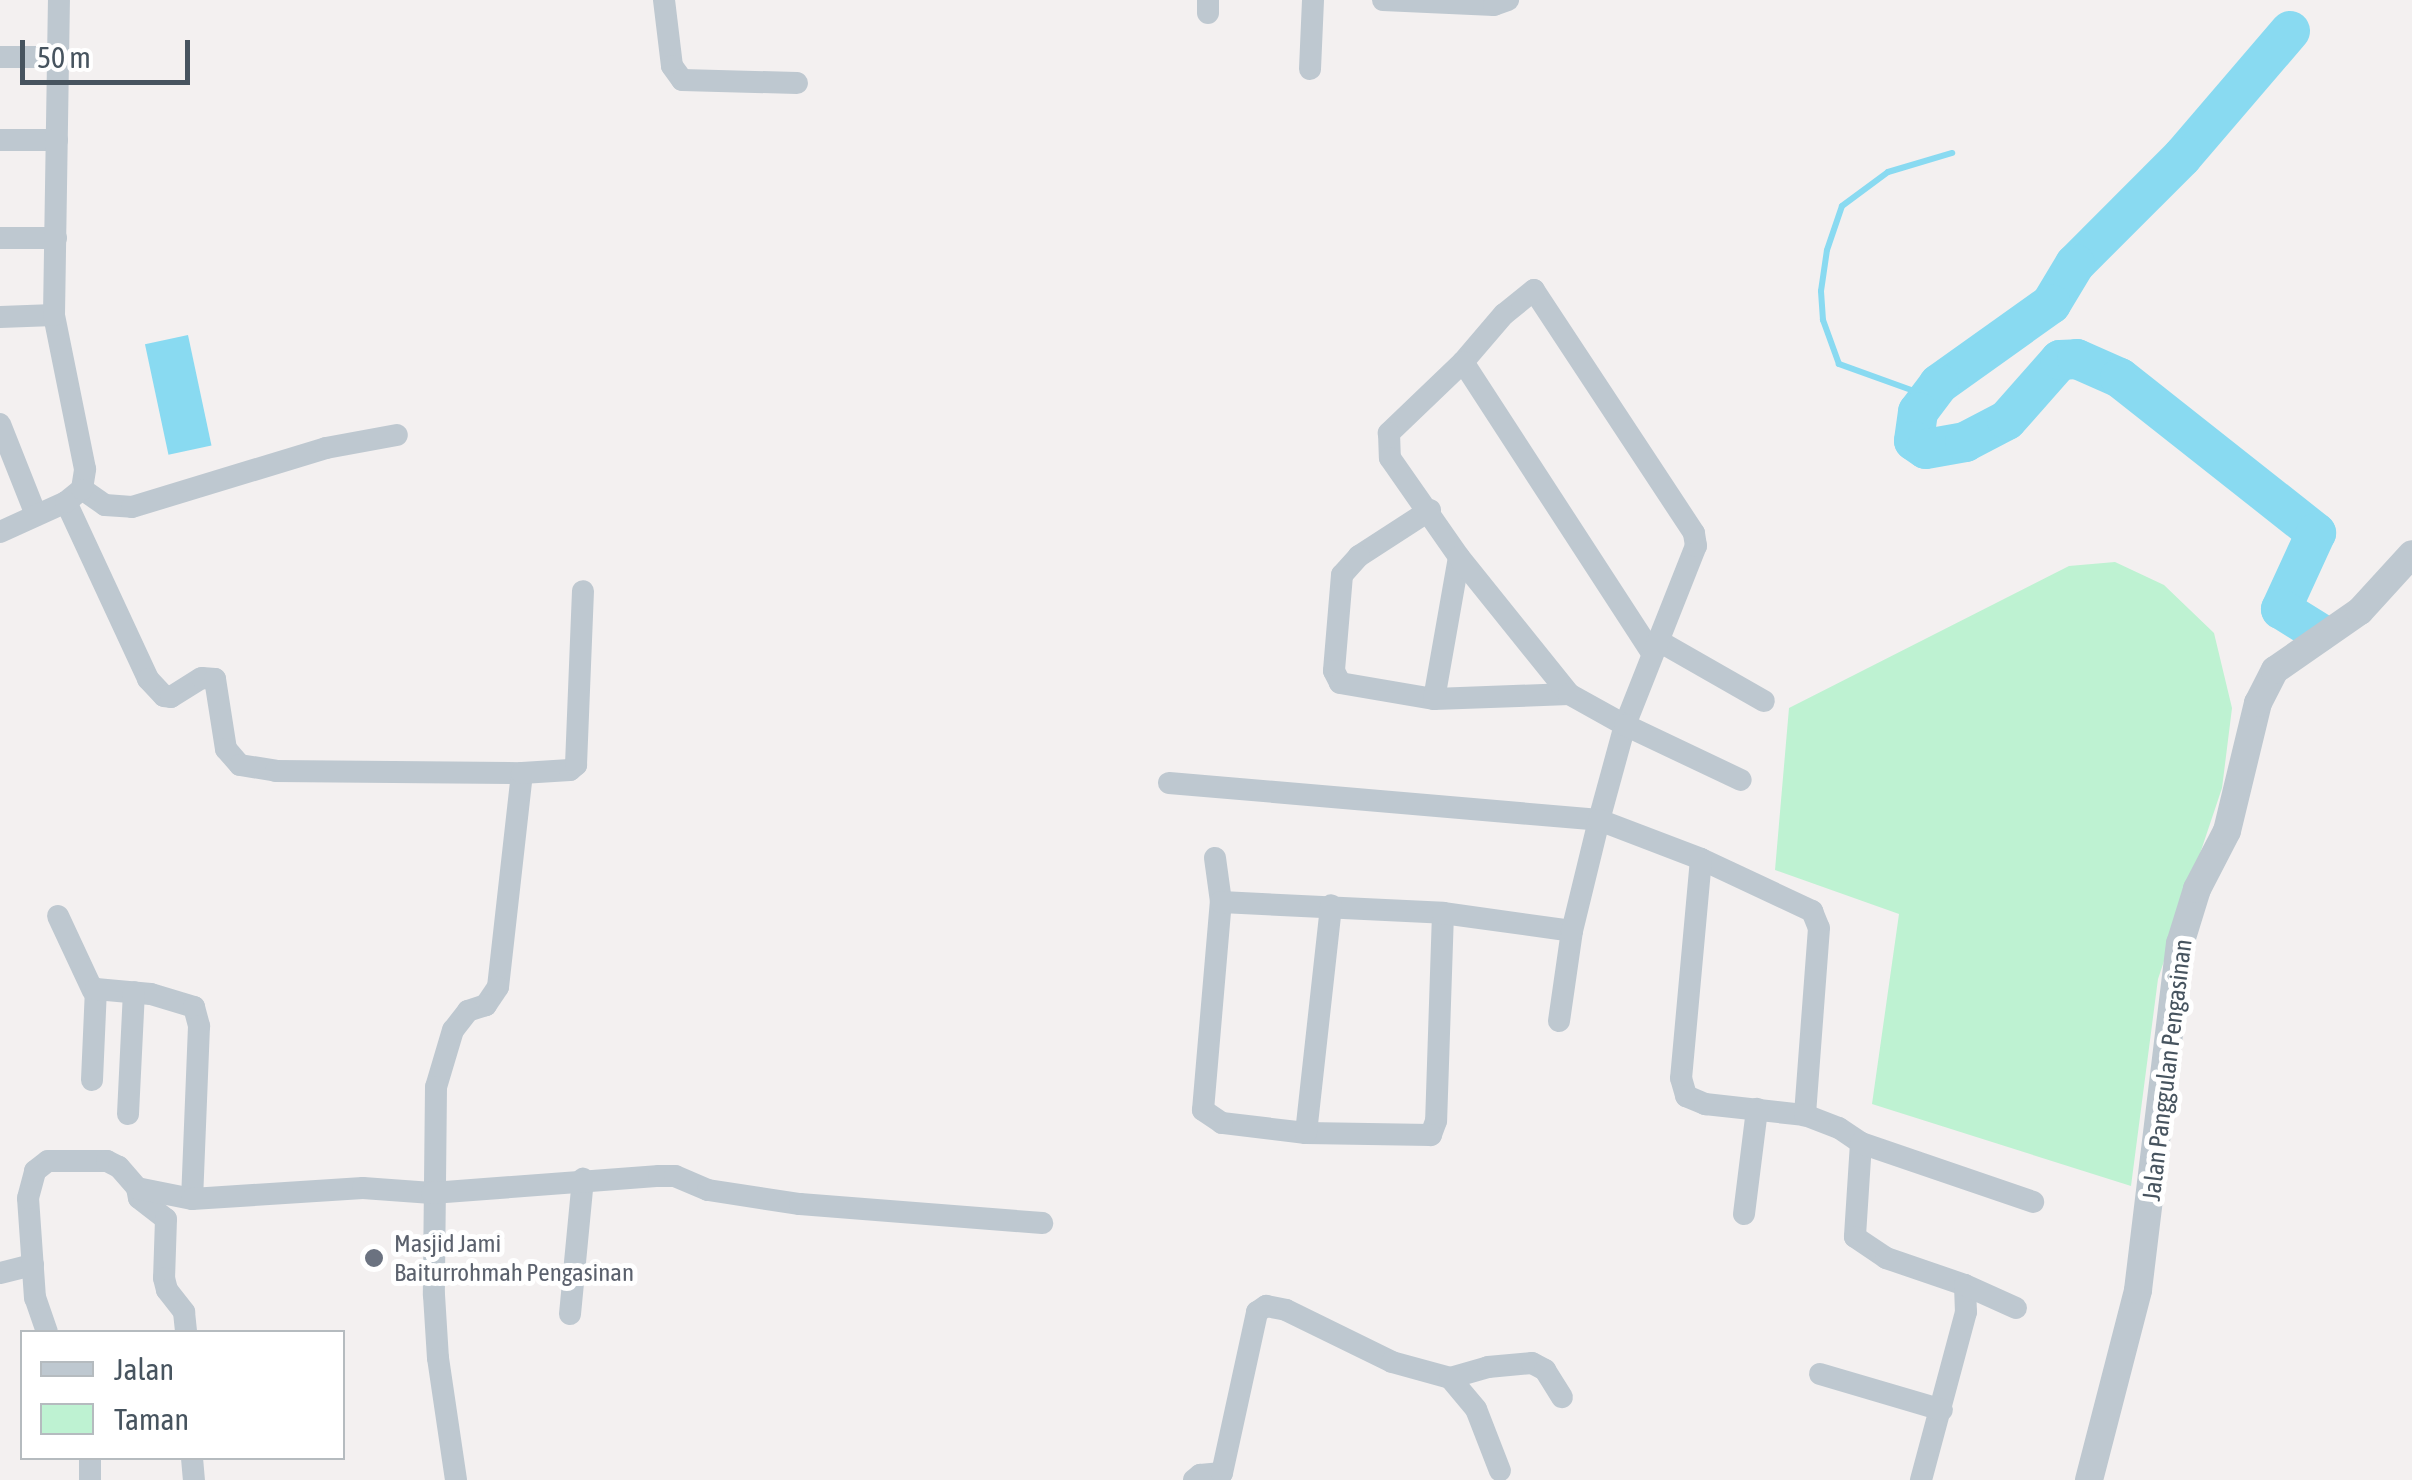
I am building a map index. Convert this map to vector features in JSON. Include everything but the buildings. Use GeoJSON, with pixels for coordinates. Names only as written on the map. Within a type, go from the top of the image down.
{"type":"FeatureCollection","features":[{"type":"Feature","properties":{"kind":"street"},"geometry":{"type":"LineString","coordinates":[[59,0],[54,314],[85,469],[74,496],[148,678],[164,696],[171,697],[202,678],[214,679],[226,748],[240,764],[276,771],[570,770],[576,765],[583,590]]}},
{"type":"Feature","properties":{"kind":"street"},"geometry":{"type":"LineString","coordinates":[[664,0],[672,66],[682,80],[797,83]]}},
{"type":"Feature","properties":{"kind":"street"},"geometry":{"type":"LineString","coordinates":[[1310,69],[1314,0]]}},
{"type":"Feature","properties":{"kind":"street"},"geometry":{"type":"LineString","coordinates":[[1383,0],[1494,6],[1508,0]]}},
{"type":"Feature","properties":{"kind":"street"},"geometry":{"type":"LineString","coordinates":[[0,58],[58,57]]}},
{"type":"Feature","properties":{"kind":"street"},"geometry":{"type":"LineString","coordinates":[[0,140],[57,140]]}},
{"type":"Feature","properties":{"kind":"street"},"geometry":{"type":"LineString","coordinates":[[0,238],[56,238]]}},
{"type":"Feature","properties":{"kind":"street"},"geometry":{"type":"LineString","coordinates":[[1559,1020],[1572,931],[1626,724],[1696,546],[1694,533],[1538,292],[1530,291],[1390,433],[1390,458],[1430,510],[1459,557],[1569,694],[1626,724],[1742,780]]}},
{"type":"Feature","properties":{"kind":"street"},"geometry":{"type":"LineString","coordinates":[[0,317],[54,314]]}},
{"type":"Feature","properties":{"kind":"street"},"geometry":{"type":"LineString","coordinates":[[1463,362],[1654,647],[1764,701]]}},
{"type":"Feature","properties":{"kind":"street"},"geometry":{"type":"LineString","coordinates":[[0,424],[36,515]]}},
{"type":"Feature","properties":{"kind":"street"},"geometry":{"type":"LineString","coordinates":[[0,532],[74,496],[132,508],[326,448],[397,435]]}},
{"type":"Feature","properties":{"kind":"street"},"geometry":{"type":"LineString","coordinates":[[1430,510],[1344,571],[1334,671],[1340,683],[1434,699],[1569,694]]}},
{"type":"Feature","properties":{"kind":"street","name":"Jalan Panggulan Pengasinan"},"geometry":{"type":"LineString","coordinates":[[2090,1480],[2138,1290],[2180,944],[2197,889],[2227,830],[2258,704],[2275,670],[2341,626],[2412,554]]}},
{"type":"Feature","properties":{"kind":"street"},"geometry":{"type":"LineString","coordinates":[[1434,699],[1459,557]]}},
{"type":"Feature","properties":{"kind":"street"},"geometry":{"type":"LineString","coordinates":[[456,1480],[438,1358],[432,1193],[436,1086],[442,1056],[468,1011],[486,1005],[498,987],[522,773]]}},
{"type":"Feature","properties":{"kind":"street"},"geometry":{"type":"LineString","coordinates":[[1169,783],[1599,820],[1701,859],[1812,912],[1820,928],[1805,1115]]}},
{"type":"Feature","properties":{"kind":"street"},"geometry":{"type":"LineString","coordinates":[[1215,858],[1221,902],[1202,1110],[1222,1123],[1306,1133],[1431,1135],[1436,1122],[1443,913]]}},
{"type":"Feature","properties":{"kind":"street"},"geometry":{"type":"LineString","coordinates":[[1701,859],[1681,1078],[1686,1096],[1805,1115],[1839,1128],[1861,1144],[2032,1202]]}},
{"type":"Feature","properties":{"kind":"street"},"geometry":{"type":"LineString","coordinates":[[1221,902],[1443,913],[1572,931]]}},
{"type":"Feature","properties":{"kind":"street"},"geometry":{"type":"LineString","coordinates":[[1306,1133],[1332,905]]}},
{"type":"Feature","properties":{"kind":"street"},"geometry":{"type":"LineString","coordinates":[[58,916],[93,991],[92,1080]]}},
{"type":"Feature","properties":{"kind":"street"},"geometry":{"type":"LineString","coordinates":[[93,991],[134,992],[194,1006],[200,1014],[192,1200]]}},
{"type":"Feature","properties":{"kind":"street"},"geometry":{"type":"LineString","coordinates":[[128,1114],[134,992]]}},
{"type":"Feature","properties":{"kind":"street"},"geometry":{"type":"LineString","coordinates":[[1744,1214],[1757,1109]]}},
{"type":"Feature","properties":{"kind":"street"},"geometry":{"type":"LineString","coordinates":[[1861,1144],[1855,1237],[1886,1258],[1965,1285],[2016,1308]]}},
{"type":"Feature","properties":{"kind":"street"},"geometry":{"type":"LineString","coordinates":[[46,1330],[35,1298],[28,1198],[39,1165],[48,1161],[107,1161],[119,1166],[137,1188],[139,1198],[166,1218],[164,1278],[167,1290],[184,1312],[186,1330]]}},
{"type":"Feature","properties":{"kind":"street"},"geometry":{"type":"LineString","coordinates":[[137,1188],[192,1200],[364,1188],[432,1193],[583,1179],[675,1176],[708,1190],[800,1204],[1042,1223]]}},
{"type":"Feature","properties":{"kind":"street"},"geometry":{"type":"LineString","coordinates":[[570,1314],[583,1179]]}},
{"type":"Feature","properties":{"kind":"street"},"geometry":{"type":"LineString","coordinates":[[0,1273],[33,1265]]}},
{"type":"Feature","properties":{"kind":"street"},"geometry":{"type":"LineString","coordinates":[[1920,1480],[1966,1312],[1965,1285]]}},
{"type":"Feature","properties":{"kind":"street"},"geometry":{"type":"LineString","coordinates":[[1194,1480],[1200,1475],[1222,1473],[1257,1312],[1266,1306],[1286,1310],[1392,1362],[1450,1378],[1488,1367],[1532,1363],[1545,1370],[1562,1397]]}},
{"type":"Feature","properties":{"kind":"street"},"geometry":{"type":"LineString","coordinates":[[1820,1374],[1942,1410]]}},
{"type":"Feature","properties":{"kind":"street"},"geometry":{"type":"LineString","coordinates":[[1450,1378],[1476,1409],[1500,1471]]}},
{"type":"Feature","properties":{"kind":"green space"},"geometry":{"type":"Polygon","coordinates":[[[2115,562],[2164,585],[2214,633],[2232,708],[2222,788],[2158,979],[2131,1186],[1872,1104],[1899,914],[1775,870],[1789,708],[2069,566],[2115,562]]]}},
{"type":"Feature","properties":{"kind":"water"},"geometry":{"type":"Polygon","coordinates":[[[188,335],[211,446],[168,455],[145,344],[188,335]]]}},
{"type":"Feature","properties":{"kind":"waterway"},"geometry":{"type":"LineString","coordinates":[[2290,31],[2182,157],[2075,264],[2051,304],[1939,384],[1918,412],[1914,441],[1926,449],[1965,442],[2007,420],[2060,360],[2077,359],[2120,378],[2316,533],[2281,609],[2318,632]]}},
{"type":"Feature","properties":{"kind":"waterway"},"geometry":{"type":"LineString","coordinates":[[1918,412],[1914,391],[1839,364],[1823,320],[1821,291],[1827,250],[1842,206],[1888,172],[1952,153]]}},
{"type":"Feature","properties":{"kind":"place","name":"Masjid Jami Baiturrohmah Pengasinan"},"geometry":{"type":"Point","coordinates":[374,1258]}}]}
